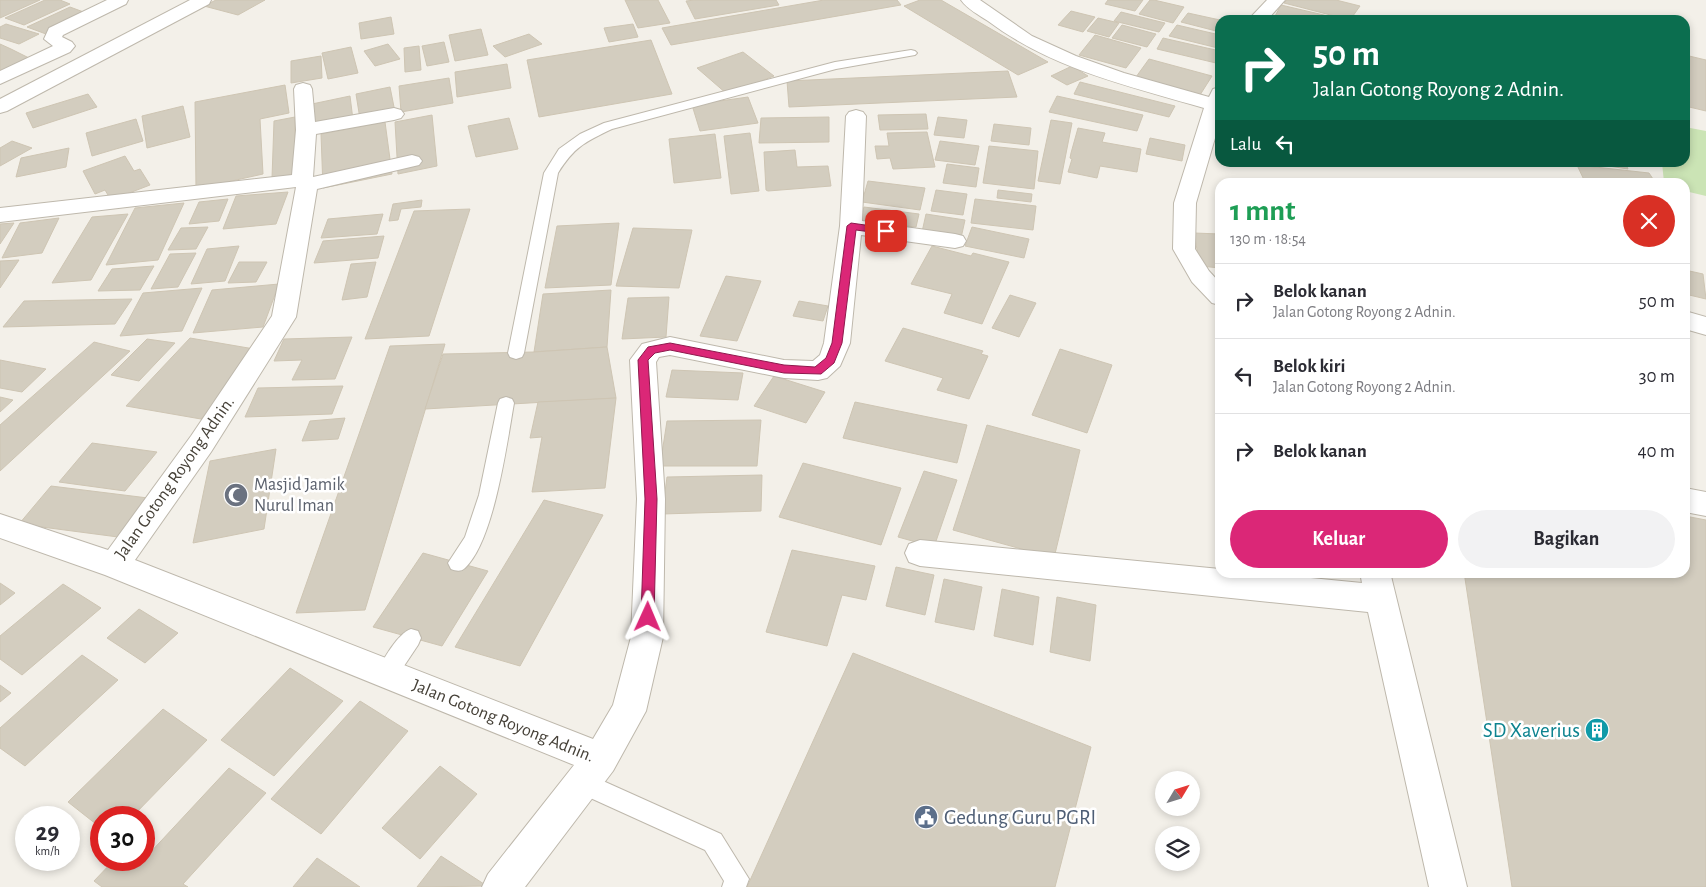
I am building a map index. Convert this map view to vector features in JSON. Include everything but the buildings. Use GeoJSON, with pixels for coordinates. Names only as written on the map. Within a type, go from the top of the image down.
{"type":"FeatureCollection","features":[{"type":"Feature","properties":{"kind":"street"},"geometry":{"type":"LineString","coordinates":[[0,78],[64,48],[66,46],[53,38],[55,32],[120,0]]}},
{"type":"Feature","properties":{"kind":"street"},"geometry":{"type":"LineString","coordinates":[[0,90],[8,104],[203,0]]}},
{"type":"Feature","properties":{"kind":"street"},"geometry":{"type":"LineString","coordinates":[[969,0],[1026,40],[1061,56],[1099,70],[1215,99]]}},
{"type":"Feature","properties":{"kind":"street"},"geometry":{"type":"LineString","coordinates":[[1262,15],[1277,0]]}},
{"type":"Feature","properties":{"kind":"street"},"geometry":{"type":"LineString","coordinates":[[303,89],[312,129],[312,182]]}},
{"type":"Feature","properties":{"kind":"street"},"geometry":{"type":"LineString","coordinates":[[1215,106],[1185,203],[1184,250],[1200,276],[1215,292]]}},
{"type":"Feature","properties":{"kind":"street"},"geometry":{"type":"LineString","coordinates":[[312,129],[394,114]]}},
{"type":"Feature","properties":{"kind":"street"},"geometry":{"type":"LineString","coordinates":[[592,771],[629,711],[648,637],[651,499],[643,360],[652,350],[670,346],[784,369],[818,371],[831,360],[837,343],[851,226],[856,116]]}},
{"type":"Feature","properties":{"kind":"street"},"geometry":{"type":"LineString","coordinates":[[0,215],[312,182],[412,161]]}},
{"type":"Feature","properties":{"kind":"street","name":"Jalan Gotong Royong Adnin."},"geometry":{"type":"LineString","coordinates":[[312,182],[284,317],[201,444],[114,565],[388,674],[592,771],[501,887]]}},
{"type":"Feature","properties":{"kind":"street"},"geometry":{"type":"LineString","coordinates":[[851,226],[955,241]]}},
{"type":"Feature","properties":{"kind":"street"},"geometry":{"type":"LineString","coordinates":[[1690,321],[1706,326]]}},
{"type":"Feature","properties":{"kind":"street"},"geometry":{"type":"LineString","coordinates":[[1690,501],[1706,504]]}},
{"type":"Feature","properties":{"kind":"street"},"geometry":{"type":"LineString","coordinates":[[0,526],[114,565]]}},
{"type":"Feature","properties":{"kind":"street"},"geometry":{"type":"LineString","coordinates":[[920,553],[1215,574]]}},
{"type":"Feature","properties":{"kind":"street"},"geometry":{"type":"LineString","coordinates":[[1267,578],[1378,586],[1448,887]]}},
{"type":"Feature","properties":{"kind":"lane"},"geometry":{"type":"LineString","coordinates":[[516,352],[551,173],[564,152],[585,137],[608,126],[835,66],[911,53]]}},
{"type":"Feature","properties":{"kind":"lane"},"geometry":{"type":"LineString","coordinates":[[458,563],[473,540],[488,495],[506,404]]}},
{"type":"Feature","properties":{"kind":"lane"},"geometry":{"type":"LineString","coordinates":[[388,674],[411,638]]}},
{"type":"Feature","properties":{"kind":"lane"},"geometry":{"type":"LineString","coordinates":[[592,771],[713,842],[737,879],[734,887]]}},
{"type":"Feature","properties":{"kind":"green space"},"geometry":{"type":"Polygon","coordinates":[[[1690,128],[1706,131],[1706,196],[1690,192],[1690,178],[1664,178],[1662,167],[1690,167],[1690,128]]]}},
{"type":"Feature","properties":{"kind":"place","name":"Masjid Jamik Nurul Iman"},"geometry":{"type":"Point","coordinates":[236,495]}},
{"type":"Feature","properties":{"kind":"place","name":"SD Xaverius"},"geometry":{"type":"Point","coordinates":[1597,730]}},
{"type":"Feature","properties":{"kind":"place","name":"Gedung Guru PGRI"},"geometry":{"type":"Point","coordinates":[926,817]}},
{"type":"Feature","properties":{"kind":"route"},"geometry":{"type":"LineString","coordinates":[[648,617],[651,499],[643,360],[652,350],[670,346],[784,369],[818,371],[831,360],[837,343],[851,226],[886,231]]}}]}
